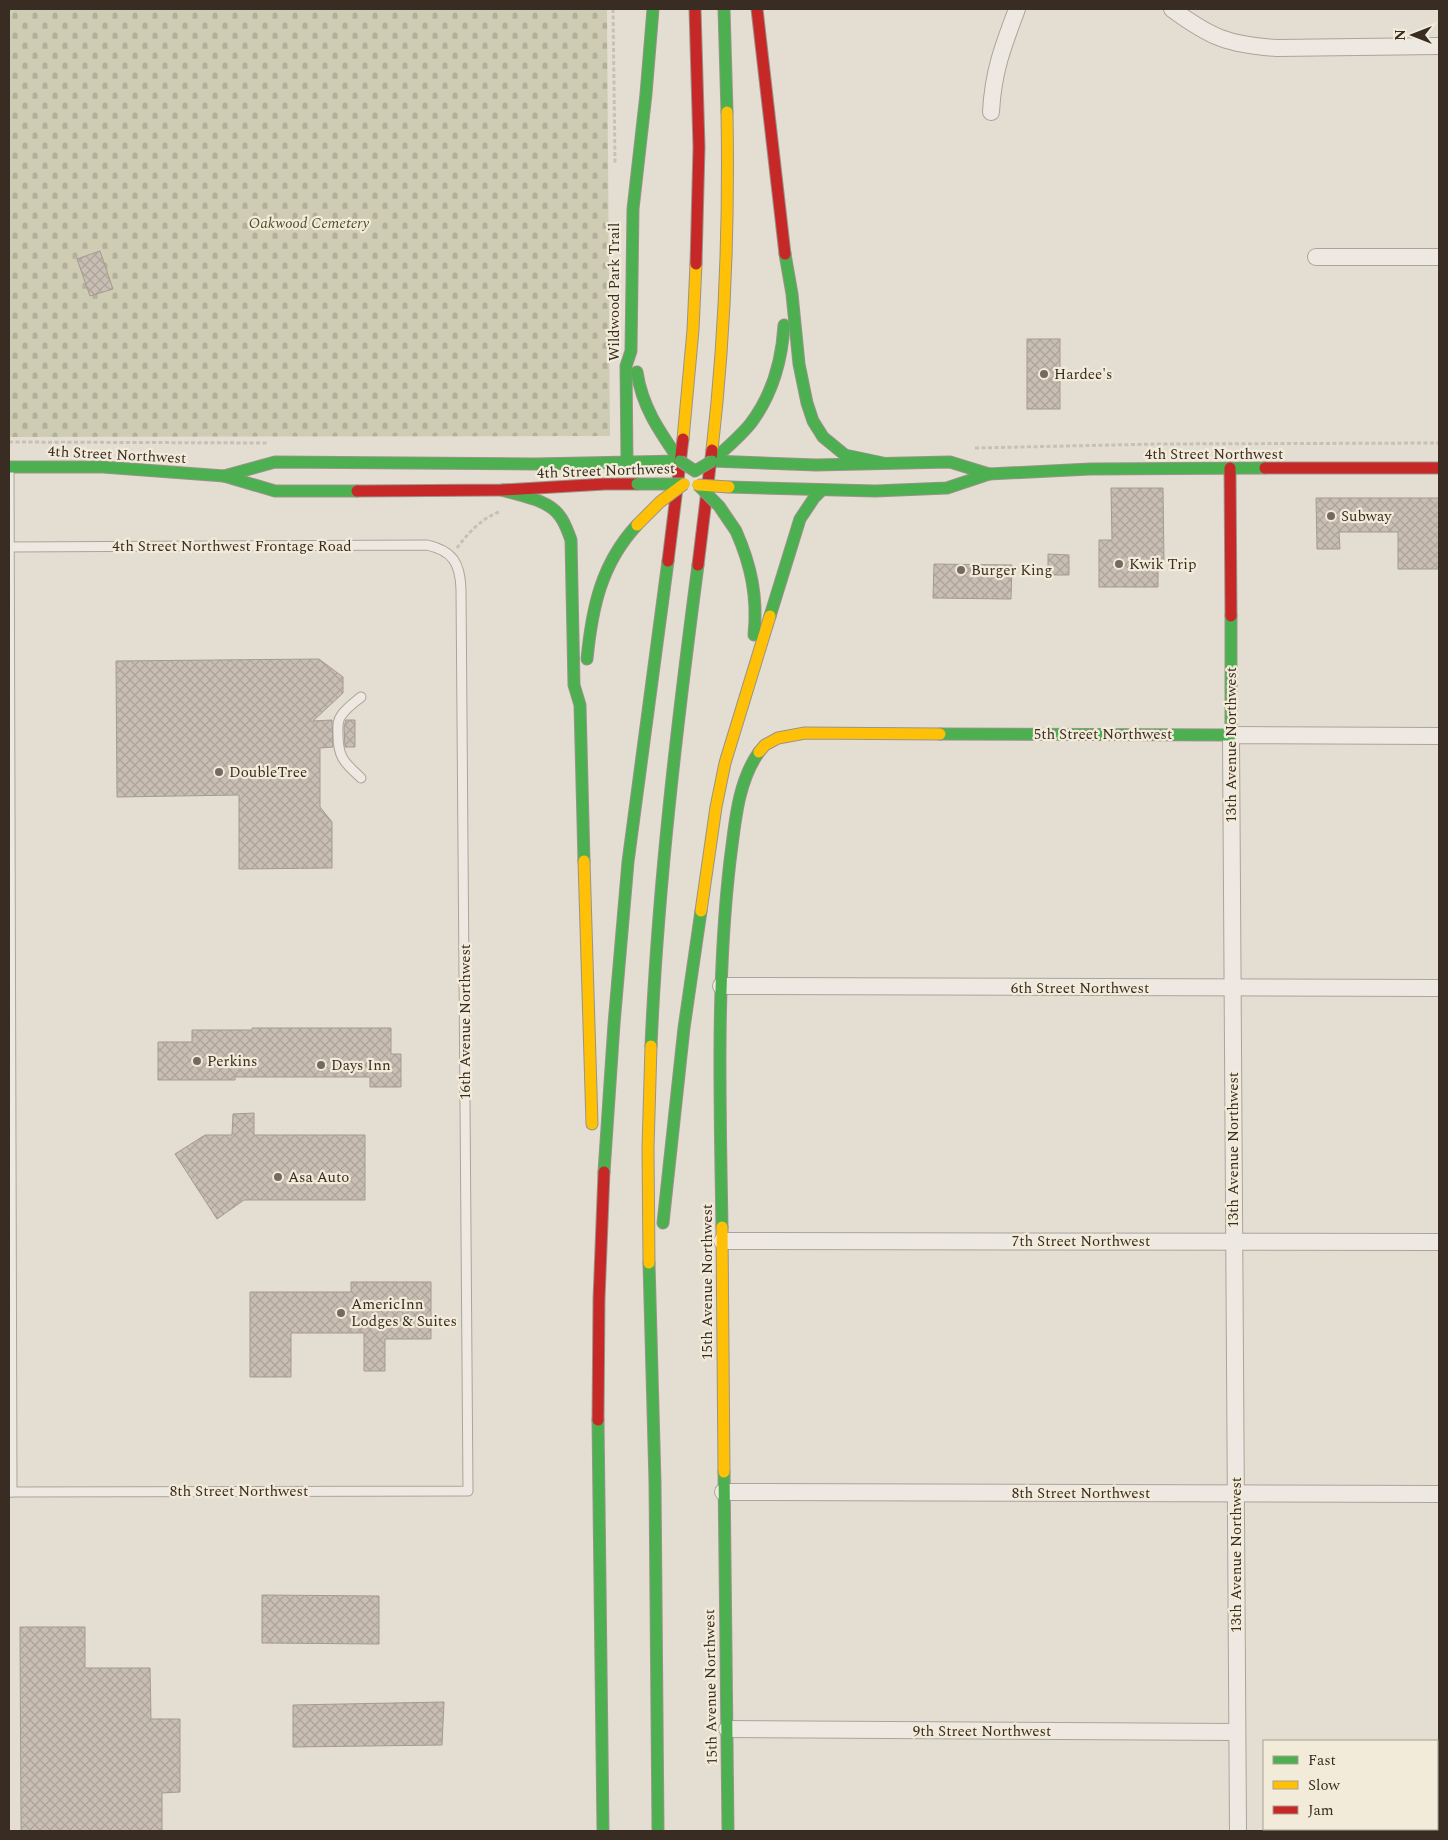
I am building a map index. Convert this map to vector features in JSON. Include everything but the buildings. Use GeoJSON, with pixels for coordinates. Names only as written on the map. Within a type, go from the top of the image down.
{"type":"FeatureCollection","features":[{"type":"Feature","properties":{"kind":"main road"},"geometry":{"type":"LineString","coordinates":[[653,9],[633,209],[632,352],[648,415],[680,461],[719,506],[736,531],[753,574],[756,601],[754,638],[738,691],[740,714]]}},
{"type":"Feature","properties":{"kind":"main road"},"geometry":{"type":"LineString","coordinates":[[603,1831],[598,1491],[599,1300],[603,1190],[622,927],[690,375],[697,252],[698,184],[698,68],[695,9]]}},
{"type":"Feature","properties":{"kind":"main road"},"geometry":{"type":"LineString","coordinates":[[658,1831],[655,1511],[648,1180],[650,1058],[653,991],[669,796],[714,427],[720,359],[727,227],[728,166],[728,96],[724,9]]}},
{"type":"Feature","properties":{"kind":"main road"},"geometry":{"type":"LineString","coordinates":[[757,9],[787,271],[807,402],[813,421],[823,437],[845,455],[883,464]]}},
{"type":"Feature","properties":{"kind":"main road"},"geometry":{"type":"LineString","coordinates":[[587,667],[592,626],[601,584],[619,547],[637,525],[660,502],[693,478],[750,424],[765,402],[780,360],[783,345],[784,290],[787,271]]}},
{"type":"Feature","properties":{"kind":"main road"},"geometry":{"type":"LineString","coordinates":[[627,461],[626,366],[632,352]]}},
{"type":"Feature","properties":{"kind":"main road","name":"4th Street Northwest"},"geometry":{"type":"LineString","coordinates":[[224,476],[275,462],[535,464],[627,461],[736,461],[816,465],[950,462],[989,474]]}},
{"type":"Feature","properties":{"kind":"main road"},"geometry":{"type":"LineString","coordinates":[[660,461],[693,478],[736,461]]}},
{"type":"Feature","properties":{"kind":"main road","name":"4th Street Northwest"},"geometry":{"type":"LineString","coordinates":[[9,467],[103,467],[224,476],[275,491],[502,490],[605,484],[656,484],[693,478],[729,487],[755,489],[875,491],[947,488],[989,474],[1090,469],[1439,468]]}},
{"type":"Feature","properties":{"kind":"main road","name":"13th Avenue Northwest"},"geometry":{"type":"LineString","coordinates":[[1230,468],[1231,735]]}},
{"type":"Feature","properties":{"kind":"main road"},"geometry":{"type":"LineString","coordinates":[[502,490],[538,502],[556,511],[565,525],[571,540],[574,685],[580,705],[593,1138]]}},
{"type":"Feature","properties":{"kind":"main road"},"geometry":{"type":"LineString","coordinates":[[652,1346],[684,1028],[710,840],[725,764],[800,520],[814,498],[822,490]]}},
{"type":"Feature","properties":{"kind":"main road"},"geometry":{"type":"LineString","coordinates":[[580,705],[585,685]]}},
{"type":"Feature","properties":{"kind":"main road","name":"5th Street Northwest"},"geometry":{"type":"LineString","coordinates":[[768,742],[806,733],[1231,735]]}},
{"type":"Feature","properties":{"kind":"main road","name":"15th Avenue Northwest"},"geometry":{"type":"LineString","coordinates":[[728,1831],[723,1492],[721,986],[726,887],[740,797],[748,772],[758,752],[768,742]]}},
{"type":"Feature","properties":{"kind":"main road"},"geometry":{"type":"LineString","coordinates":[[593,1156],[599,1300]]}},
{"type":"Feature","properties":{"kind":"street"},"geometry":{"type":"LineString","coordinates":[[991,112],[993,83],[998,61],[1017,9]]}},
{"type":"Feature","properties":{"kind":"street"},"geometry":{"type":"LineString","coordinates":[[1172,9],[1195,26],[1215,37],[1254,47],[1439,46]]}},
{"type":"Feature","properties":{"kind":"street"},"geometry":{"type":"LineString","coordinates":[[1316,257],[1439,257]]}},
{"type":"Feature","properties":{"kind":"street","name":"5th Street Northwest"},"geometry":{"type":"LineString","coordinates":[[1231,735],[1439,736]]}},
{"type":"Feature","properties":{"kind":"street","name":"13th Avenue Northwest"},"geometry":{"type":"LineString","coordinates":[[1231,735],[1231,989],[1238,1831]]}},
{"type":"Feature","properties":{"kind":"street","name":"6th Street Northwest"},"geometry":{"type":"LineString","coordinates":[[721,986],[1231,989],[1439,988]]}},
{"type":"Feature","properties":{"kind":"street","name":"7th Street Northwest"},"geometry":{"type":"LineString","coordinates":[[722,1241],[1439,1242]]}},
{"type":"Feature","properties":{"kind":"street","name":"8th Street Northwest"},"geometry":{"type":"LineString","coordinates":[[723,1492],[1439,1494]]}},
{"type":"Feature","properties":{"kind":"street","name":"9th Street Northwest"},"geometry":{"type":"LineString","coordinates":[[727,1729],[1237,1732]]}},
{"type":"Feature","properties":{"kind":"lane"},"geometry":{"type":"LineString","coordinates":[[9,467],[10,1492]]}},
{"type":"Feature","properties":{"kind":"lane","name":"4th Street Northwest Frontage Road"},"geometry":{"type":"LineString","coordinates":[[9,547],[427,546],[445,551],[452,556]]}},
{"type":"Feature","properties":{"kind":"lane","name":"16th Avenue Northwest"},"geometry":{"type":"LineString","coordinates":[[452,556],[459,570],[461,589],[468,1491]]}},
{"type":"Feature","properties":{"kind":"lane"},"geometry":{"type":"LineString","coordinates":[[362,696],[340,716],[338,723],[340,756],[362,778]]}},
{"type":"Feature","properties":{"kind":"lane","name":"8th Street Northwest"},"geometry":{"type":"LineString","coordinates":[[10,1492],[468,1491]]}},
{"type":"Feature","properties":{"kind":"path"},"geometry":{"type":"LineString","coordinates":[[613,9],[615,173]]}},
{"type":"Feature","properties":{"kind":"path"},"geometry":{"type":"LineString","coordinates":[[9,442],[272,442]]}},
{"type":"Feature","properties":{"kind":"path"},"geometry":{"type":"LineString","coordinates":[[966,448],[1157,444],[1439,443]]}},
{"type":"Feature","properties":{"kind":"green space","name":"Oakwood Cemetery"},"geometry":{"type":"Polygon","coordinates":[[[9,9],[607,9],[610,436],[9,437],[9,9]]]}},
{"type":"Feature","properties":{"kind":"traffic: fast"},"geometry":{"type":"LineString","coordinates":[[627,461],[626,366],[631,351],[633,209],[653,9]]}},
{"type":"Feature","properties":{"kind":"traffic: fast"},"geometry":{"type":"LineString","coordinates":[[724,9],[727,112]]}},
{"type":"Feature","properties":{"kind":"traffic: fast"},"geometry":{"type":"LineString","coordinates":[[785,254],[792,294],[799,364],[807,403],[813,421],[823,437],[845,455],[883,463]]}},
{"type":"Feature","properties":{"kind":"traffic: fast"},"geometry":{"type":"LineString","coordinates":[[712,461],[747,428],[765,401],[775,377],[784,325]]}},
{"type":"Feature","properties":{"kind":"traffic: fast"},"geometry":{"type":"LineString","coordinates":[[637,372],[643,397],[653,419],[680,461]]}},
{"type":"Feature","properties":{"kind":"traffic: fast"},"geometry":{"type":"LineString","coordinates":[[224,476],[275,462],[535,464],[680,461]]}},
{"type":"Feature","properties":{"kind":"traffic: fast"},"geometry":{"type":"LineString","coordinates":[[680,461],[695,471],[712,461]]}},
{"type":"Feature","properties":{"kind":"traffic: fast"},"geometry":{"type":"LineString","coordinates":[[712,461],[816,465],[950,462],[989,474]]}},
{"type":"Feature","properties":{"kind":"traffic: fast"},"geometry":{"type":"LineString","coordinates":[[9,467],[103,467],[224,476],[275,491],[357,491]]}},
{"type":"Feature","properties":{"kind":"traffic: fast"},"geometry":{"type":"LineString","coordinates":[[729,487],[875,491],[947,488],[989,474],[1090,469],[1265,468]]}},
{"type":"Feature","properties":{"kind":"traffic: fast"},"geometry":{"type":"LineString","coordinates":[[637,484],[684,484]]}},
{"type":"Feature","properties":{"kind":"traffic: fast"},"geometry":{"type":"LineString","coordinates":[[698,485],[719,506],[736,531]]}},
{"type":"Feature","properties":{"kind":"traffic: fast"},"geometry":{"type":"LineString","coordinates":[[502,490],[548,505],[563,521],[571,540],[574,685],[580,705],[584,861]]}},
{"type":"Feature","properties":{"kind":"traffic: fast"},"geometry":{"type":"LineString","coordinates":[[770,616],[800,519],[814,498],[822,490]]}},
{"type":"Feature","properties":{"kind":"traffic: fast"},"geometry":{"type":"LineString","coordinates":[[587,659],[592,622],[600,588],[615,555],[637,525]]}},
{"type":"Feature","properties":{"kind":"traffic: fast"},"geometry":{"type":"LineString","coordinates":[[736,531],[746,556],[752,582],[755,608],[754,635]]}},
{"type":"Feature","properties":{"kind":"traffic: fast"},"geometry":{"type":"LineString","coordinates":[[604,1172],[628,862],[668,561]]}},
{"type":"Feature","properties":{"kind":"traffic: fast"},"geometry":{"type":"LineString","coordinates":[[651,1046],[663,865],[698,565]]}},
{"type":"Feature","properties":{"kind":"traffic: fast"},"geometry":{"type":"LineString","coordinates":[[940,734],[1231,735],[1231,616]]}},
{"type":"Feature","properties":{"kind":"traffic: fast"},"geometry":{"type":"LineString","coordinates":[[722,1227],[720,1044],[726,906],[738,805],[746,777],[759,752]]}},
{"type":"Feature","properties":{"kind":"traffic: fast"},"geometry":{"type":"LineString","coordinates":[[663,1223],[684,1028],[701,911]]}},
{"type":"Feature","properties":{"kind":"traffic: fast"},"geometry":{"type":"LineString","coordinates":[[649,1263],[655,1482],[658,1831]]}},
{"type":"Feature","properties":{"kind":"traffic: fast"},"geometry":{"type":"LineString","coordinates":[[598,1420],[603,1831]]}},
{"type":"Feature","properties":{"kind":"traffic: fast"},"geometry":{"type":"LineString","coordinates":[[724,1472],[728,1831]]}},
{"type":"Feature","properties":{"kind":"traffic: slow"},"geometry":{"type":"LineString","coordinates":[[712,450],[720,366],[725,281],[727,112]]}},
{"type":"Feature","properties":{"kind":"traffic: slow"},"geometry":{"type":"LineString","coordinates":[[683,439],[693,330],[696,264]]}},
{"type":"Feature","properties":{"kind":"traffic: slow"},"geometry":{"type":"LineString","coordinates":[[637,525],[660,502],[684,484]]}},
{"type":"Feature","properties":{"kind":"traffic: slow"},"geometry":{"type":"LineString","coordinates":[[698,485],[729,487]]}},
{"type":"Feature","properties":{"kind":"traffic: slow"},"geometry":{"type":"LineString","coordinates":[[701,911],[716,807],[725,763],[770,616]]}},
{"type":"Feature","properties":{"kind":"traffic: slow"},"geometry":{"type":"LineString","coordinates":[[759,752],[765,745],[778,738],[805,733],[940,734]]}},
{"type":"Feature","properties":{"kind":"traffic: slow"},"geometry":{"type":"LineString","coordinates":[[584,861],[592,1124]]}},
{"type":"Feature","properties":{"kind":"traffic: slow"},"geometry":{"type":"LineString","coordinates":[[649,1263],[648,1148],[651,1046]]}},
{"type":"Feature","properties":{"kind":"traffic: slow"},"geometry":{"type":"LineString","coordinates":[[722,1227],[724,1472]]}},
{"type":"Feature","properties":{"kind":"traffic: jam"},"geometry":{"type":"LineString","coordinates":[[695,9],[699,147],[696,264]]}},
{"type":"Feature","properties":{"kind":"traffic: jam"},"geometry":{"type":"LineString","coordinates":[[757,9],[785,254]]}},
{"type":"Feature","properties":{"kind":"traffic: jam"},"geometry":{"type":"LineString","coordinates":[[668,561],[683,439]]}},
{"type":"Feature","properties":{"kind":"traffic: jam"},"geometry":{"type":"LineString","coordinates":[[698,565],[712,450]]}},
{"type":"Feature","properties":{"kind":"traffic: jam"},"geometry":{"type":"LineString","coordinates":[[1230,468],[1231,616]]}},
{"type":"Feature","properties":{"kind":"traffic: jam"},"geometry":{"type":"LineString","coordinates":[[1265,468],[1439,468]]}},
{"type":"Feature","properties":{"kind":"traffic: jam"},"geometry":{"type":"LineString","coordinates":[[357,491],[502,490],[637,484]]}},
{"type":"Feature","properties":{"kind":"traffic: jam"},"geometry":{"type":"LineString","coordinates":[[598,1420],[599,1299],[604,1172]]}},
{"type":"Feature","properties":{"kind":"place","name":"Hardee's"},"geometry":{"type":"Point","coordinates":[1044,374]}},
{"type":"Feature","properties":{"kind":"place","name":"Subway"},"geometry":{"type":"Point","coordinates":[1331,516]}},
{"type":"Feature","properties":{"kind":"place","name":"Kwik Trip"},"geometry":{"type":"Point","coordinates":[1119,564]}},
{"type":"Feature","properties":{"kind":"place","name":"Burger King"},"geometry":{"type":"Point","coordinates":[961,570]}},
{"type":"Feature","properties":{"kind":"place","name":"DoubleTree"},"geometry":{"type":"Point","coordinates":[219,772]}},
{"type":"Feature","properties":{"kind":"place","name":"Perkins"},"geometry":{"type":"Point","coordinates":[197,1061]}},
{"type":"Feature","properties":{"kind":"place","name":"Days Inn"},"geometry":{"type":"Point","coordinates":[321,1065]}},
{"type":"Feature","properties":{"kind":"place","name":"Asa Auto"},"geometry":{"type":"Point","coordinates":[278,1177]}},
{"type":"Feature","properties":{"kind":"place","name":"AmericInn Lodges & Suites"},"geometry":{"type":"Point","coordinates":[341,1313]}}]}
